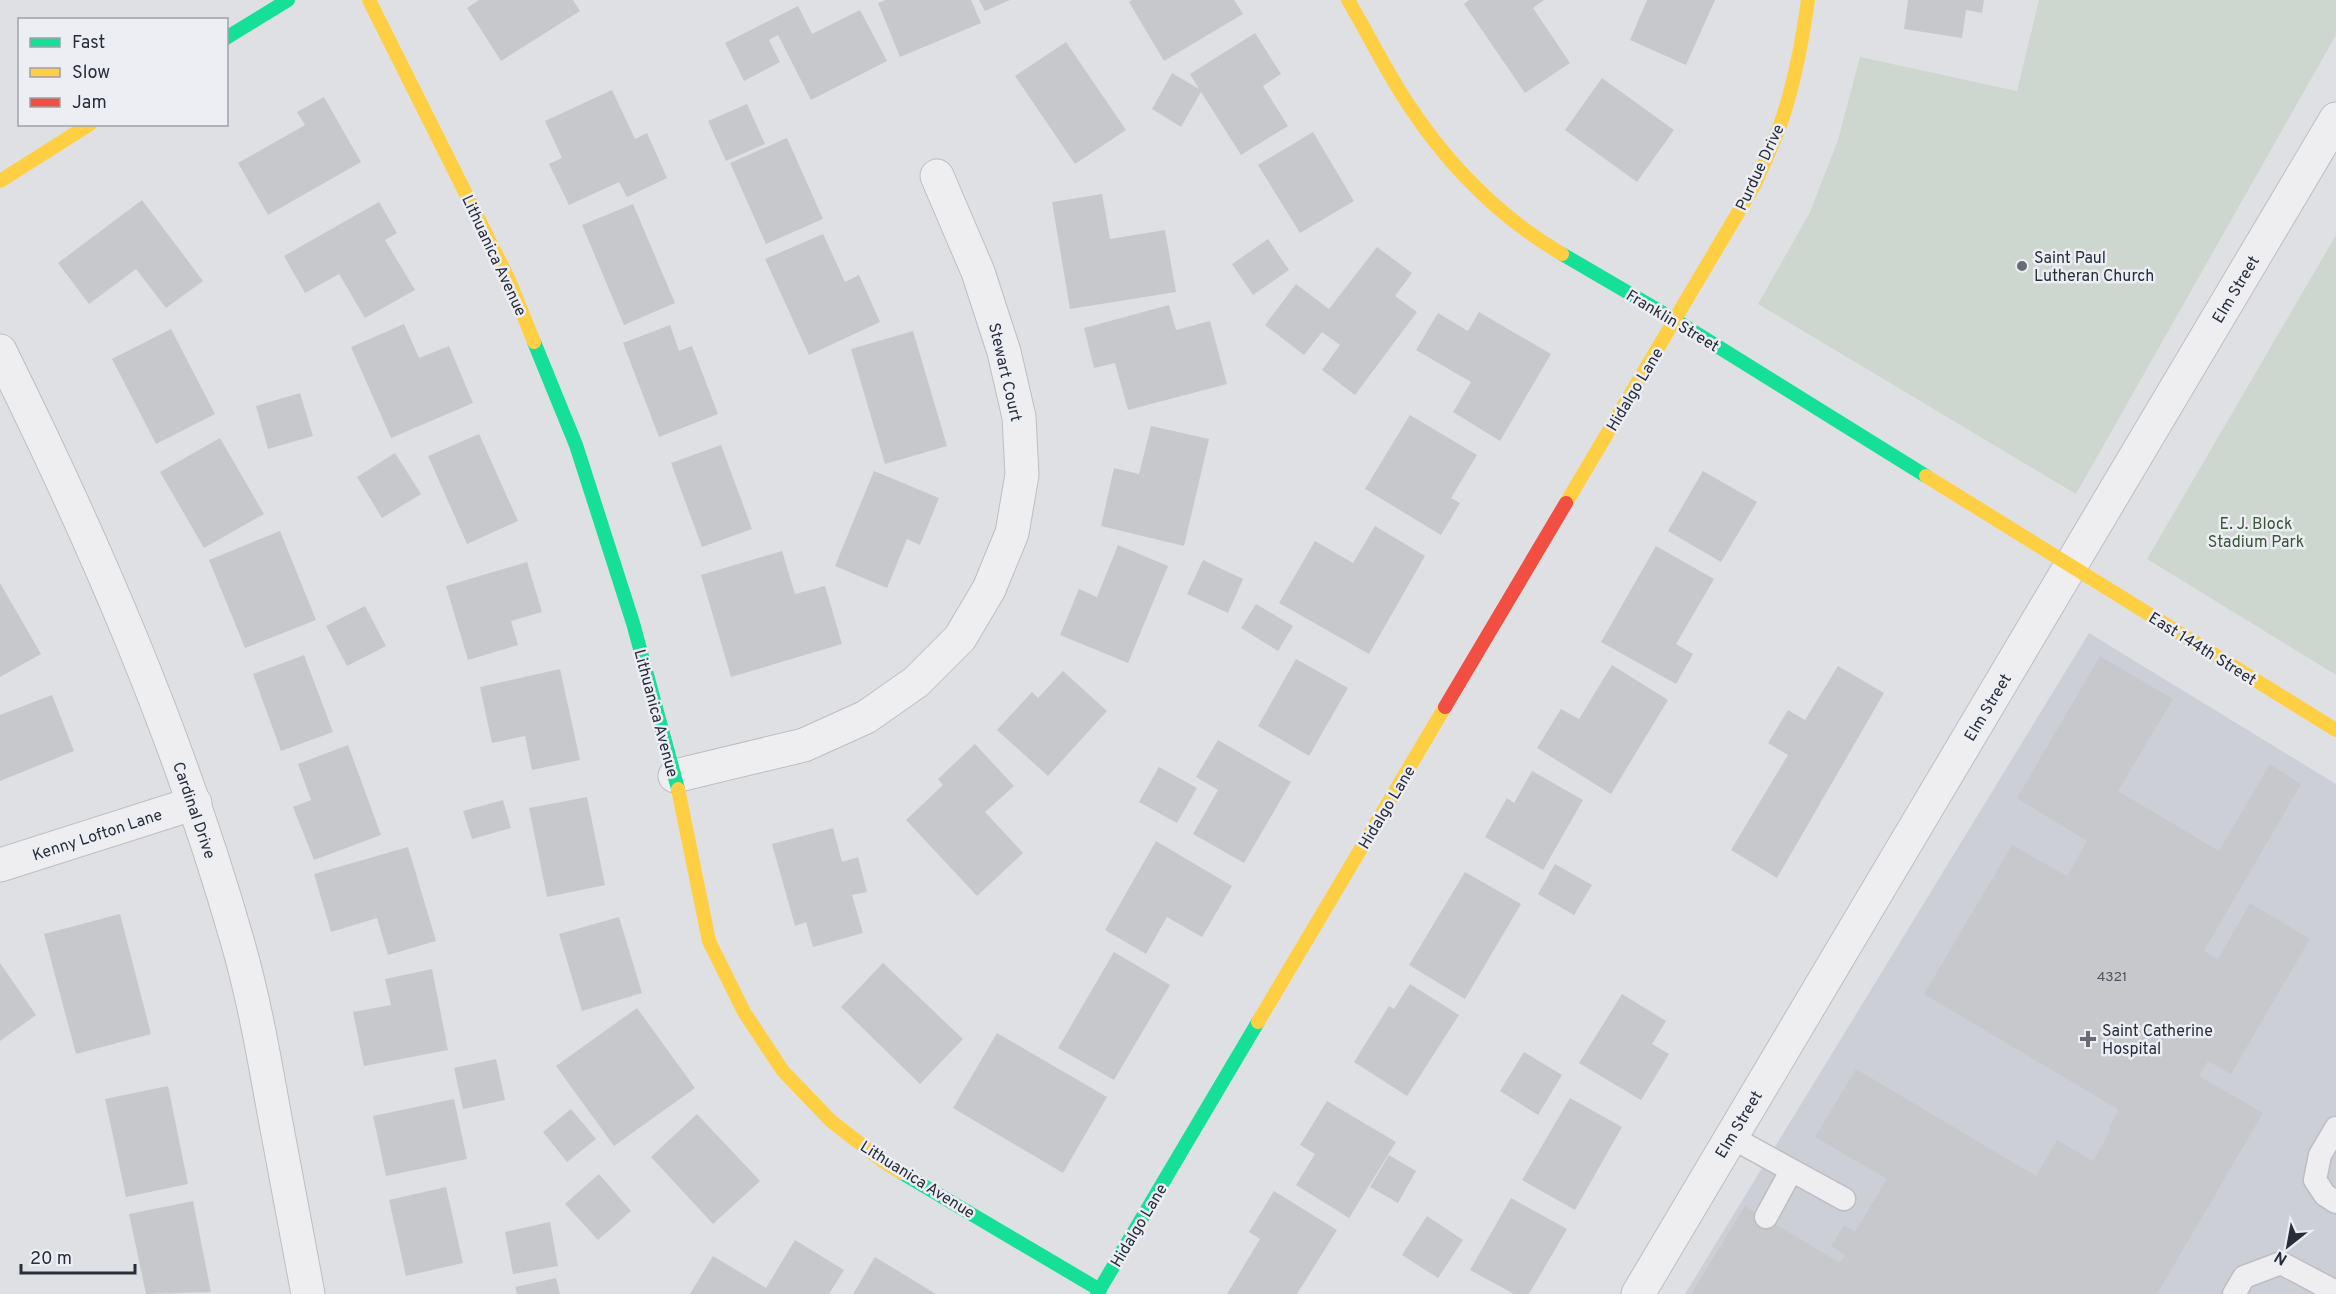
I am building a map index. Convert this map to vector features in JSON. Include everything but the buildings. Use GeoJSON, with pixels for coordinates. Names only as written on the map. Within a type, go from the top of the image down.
{"type":"FeatureCollection","features":[{"type":"Feature","properties":{"kind":"street"},"geometry":{"type":"LineString","coordinates":[[228,37],[288,0]]}},
{"type":"Feature","properties":{"kind":"street","name":"Lithuanica Avenue"},"geometry":{"type":"LineString","coordinates":[[369,0],[509,280],[576,445],[633,623],[675,776],[709,941],[744,1012],[783,1071],[831,1121],[884,1162],[1098,1292]]}},
{"type":"Feature","properties":{"kind":"street","name":"Franklin Street"},"geometry":{"type":"LineString","coordinates":[[1348,0],[1407,103],[1474,188],[1503,214],[1544,243],[1675,320],[2070,566]]}},
{"type":"Feature","properties":{"kind":"street","name":"Purdue Drive"},"geometry":{"type":"LineString","coordinates":[[1675,320],[1755,184],[1779,128],[1803,38],[1808,0]]}},
{"type":"Feature","properties":{"kind":"street","name":"Elm Street"},"geometry":{"type":"LineString","coordinates":[[1638,1294],[2336,119]]}},
{"type":"Feature","properties":{"kind":"street"},"geometry":{"type":"LineString","coordinates":[[0,181],[87,126]]}},
{"type":"Feature","properties":{"kind":"street","name":"Stewart Court"},"geometry":{"type":"LineString","coordinates":[[675,776],[804,745],[866,717],[916,682],[960,638],[989,589],[1012,533],[1022,475],[1019,417],[1004,352],[978,272],[937,176]]}},
{"type":"Feature","properties":{"kind":"street","name":"Hidalgo Lane"},"geometry":{"type":"LineString","coordinates":[[1098,1292],[1675,320]]}},
{"type":"Feature","properties":{"kind":"street","name":"Cardinal Drive"},"geometry":{"type":"LineString","coordinates":[[0,351],[104,574],[195,803],[238,943],[263,1050],[308,1294]]}},
{"type":"Feature","properties":{"kind":"street","name":"East 144th Street"},"geometry":{"type":"LineString","coordinates":[[2070,566],[2336,730]]}},
{"type":"Feature","properties":{"kind":"street","name":"Kenny Lofton Lane"},"geometry":{"type":"LineString","coordinates":[[0,865],[195,803]]}},
{"type":"Feature","properties":{"kind":"lane"},"geometry":{"type":"LineString","coordinates":[[2336,1128],[2320,1155],[2316,1180],[2325,1195],[2336,1202]]}},
{"type":"Feature","properties":{"kind":"lane"},"geometry":{"type":"LineString","coordinates":[[1731,1137],[1844,1199]]}},
{"type":"Feature","properties":{"kind":"lane"},"geometry":{"type":"LineString","coordinates":[[1766,1217],[1791,1171]]}},
{"type":"Feature","properties":{"kind":"lane"},"geometry":{"type":"LineString","coordinates":[[2234,1294],[2244,1277],[2280,1263],[2336,1292]]}},
{"type":"Feature","properties":{"kind":"shaded area","name":"Saint Catherine Hospital"},"geometry":{"type":"Polygon","coordinates":[[[2089,633],[2336,784],[2336,1294],[1685,1294],[2089,633]]]}},
{"type":"Feature","properties":{"kind":"green space"},"geometry":{"type":"Polygon","coordinates":[[[2039,0],[2336,0],[2336,35],[2076,494],[1758,304],[1810,212],[1838,140],[1860,57],[2017,91],[2039,0]]]}},
{"type":"Feature","properties":{"kind":"green space","name":"E. J. Block Stadium Park"},"geometry":{"type":"Polygon","coordinates":[[[2336,235],[2336,675],[2147,559],[2336,235]]]}},
{"type":"Feature","properties":{"kind":"traffic: fast"},"geometry":{"type":"LineString","coordinates":[[228,37],[288,0]]}},
{"type":"Feature","properties":{"kind":"traffic: fast"},"geometry":{"type":"LineString","coordinates":[[1562,254],[1675,320],[1926,476]]}},
{"type":"Feature","properties":{"kind":"traffic: fast"},"geometry":{"type":"LineString","coordinates":[[534,342],[576,445],[633,623],[678,789]]}},
{"type":"Feature","properties":{"kind":"traffic: fast"},"geometry":{"type":"LineString","coordinates":[[1097,1294],[1258,1022]]}},
{"type":"Feature","properties":{"kind":"traffic: fast"},"geometry":{"type":"LineString","coordinates":[[902,1173],[1100,1290]]}},
{"type":"Feature","properties":{"kind":"traffic: slow"},"geometry":{"type":"LineString","coordinates":[[369,0],[509,280],[534,342]]}},
{"type":"Feature","properties":{"kind":"traffic: slow"},"geometry":{"type":"LineString","coordinates":[[1348,0],[1400,91],[1440,148],[1476,188],[1496,206],[1517,224],[1562,254]]}},
{"type":"Feature","properties":{"kind":"traffic: slow"},"geometry":{"type":"LineString","coordinates":[[1566,503],[1755,184],[1789,97],[1808,0]]}},
{"type":"Feature","properties":{"kind":"traffic: slow"},"geometry":{"type":"LineString","coordinates":[[0,181],[87,126]]}},
{"type":"Feature","properties":{"kind":"traffic: slow"},"geometry":{"type":"LineString","coordinates":[[1926,476],[2336,730]]}},
{"type":"Feature","properties":{"kind":"traffic: slow"},"geometry":{"type":"LineString","coordinates":[[1258,1022],[1445,707]]}},
{"type":"Feature","properties":{"kind":"traffic: slow"},"geometry":{"type":"LineString","coordinates":[[678,789],[709,941],[744,1012],[783,1071],[831,1121],[902,1173]]}},
{"type":"Feature","properties":{"kind":"traffic: jam"},"geometry":{"type":"LineString","coordinates":[[1445,707],[1566,503]]}},
{"type":"Feature","properties":{"kind":"place","name":"Saint Paul Lutheran Church"},"geometry":{"type":"Point","coordinates":[2022,266]}},
{"type":"Feature","properties":{"kind":"place","name":"Saint Catherine Hospital"},"geometry":{"type":"Point","coordinates":[2088,1039]}}]}
